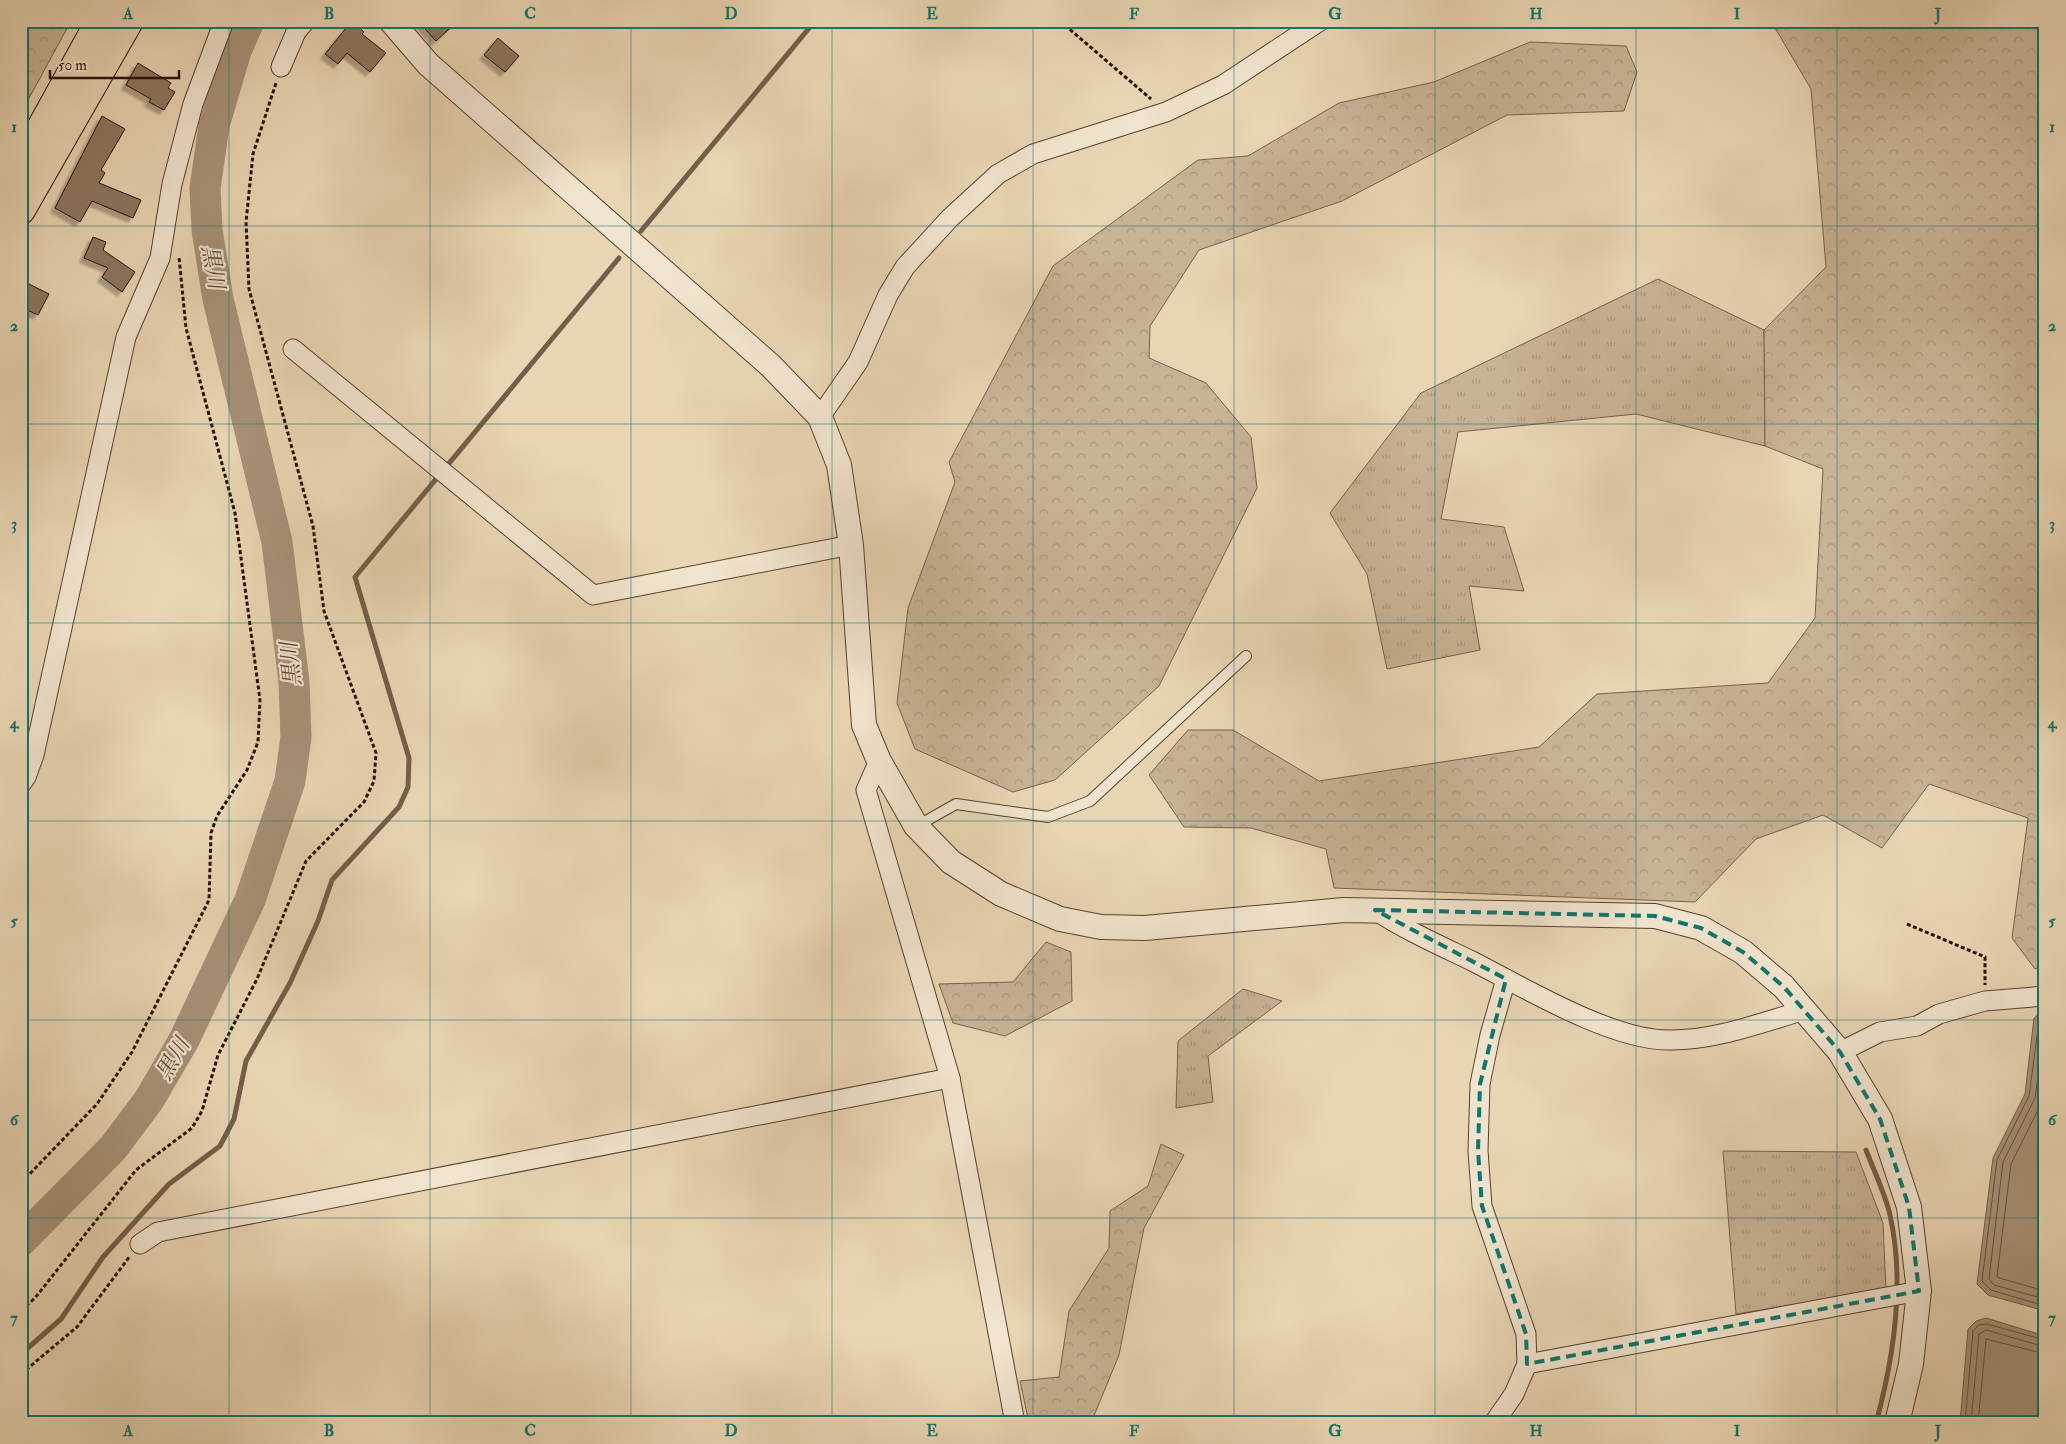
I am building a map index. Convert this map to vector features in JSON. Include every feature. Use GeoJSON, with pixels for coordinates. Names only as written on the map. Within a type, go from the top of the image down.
{"type":"FeatureCollection","features":[{"type":"Feature","properties":{"kind":"highway"},"geometry":{"type":"LineString","coordinates":[[21,164],[100,21]]}},
{"type":"Feature","properties":{"kind":"highway"},"geometry":{"type":"LineString","coordinates":[[21,210],[129,21]]}},
{"type":"Feature","properties":{"kind":"street"},"geometry":{"type":"LineString","coordinates":[[21,784],[26,777],[34,755],[126,337],[160,258],[172,184],[193,104],[224,21]]}},
{"type":"Feature","properties":{"kind":"street"},"geometry":{"type":"LineString","coordinates":[[281,68],[296,32],[305,21]]}},
{"type":"Feature","properties":{"kind":"street"},"geometry":{"type":"LineString","coordinates":[[391,21],[428,64],[772,366],[820,417],[839,465],[851,545],[864,725],[879,761],[916,826],[951,862],[1002,894],[1060,919],[1101,927],[1145,928],[1344,910],[1655,916],[1701,928],[1744,952],[1784,987],[1840,1052],[1883,1128],[1909,1207],[1919,1291],[1911,1364],[1897,1423]]}},
{"type":"Feature","properties":{"kind":"street"},"geometry":{"type":"LineString","coordinates":[[820,417],[858,362],[888,295],[905,267],[950,218],[998,174],[1033,154],[1166,112],[1223,85],[1320,21]]}},
{"type":"Feature","properties":{"kind":"street"},"geometry":{"type":"LineString","coordinates":[[293,348],[593,595],[851,545]]}},
{"type":"Feature","properties":{"kind":"street"},"geometry":{"type":"LineString","coordinates":[[879,761],[866,790],[950,1078],[1015,1423]]}},
{"type":"Feature","properties":{"kind":"street"},"geometry":{"type":"LineString","coordinates":[[1375,910],[1399,926],[1506,979],[1592,1020],[1632,1036],[1668,1040],[1721,1035],[1804,1010]]}},
{"type":"Feature","properties":{"kind":"street"},"geometry":{"type":"LineString","coordinates":[[1494,1423],[1514,1394],[1528,1364],[1526,1334],[1482,1206],[1478,1151],[1480,1084],[1490,1035],[1506,979]]}},
{"type":"Feature","properties":{"kind":"street"},"geometry":{"type":"LineString","coordinates":[[1840,1052],[1880,1032],[1917,1026],[1940,1014],[1985,1001],[2045,996]]}},
{"type":"Feature","properties":{"kind":"street"},"geometry":{"type":"LineString","coordinates":[[140,1244],[158,1232],[950,1078]]}},
{"type":"Feature","properties":{"kind":"street"},"geometry":{"type":"LineString","coordinates":[[1528,1364],[1919,1291]]}},
{"type":"Feature","properties":{"kind":"lane"},"geometry":{"type":"LineString","coordinates":[[916,826],[956,804],[1048,817],[1090,800],[1246,656]]}},
{"type":"Feature","properties":{"kind":"path"},"geometry":{"type":"LineString","coordinates":[[1060,21],[1166,112]]}},
{"type":"Feature","properties":{"kind":"path"},"geometry":{"type":"LineString","coordinates":[[21,1310],[35,1298],[136,1170],[192,1128],[202,1111],[218,1054],[257,979],[306,861],[364,802],[374,782],[376,753],[324,610],[313,526],[249,289],[246,222],[253,154],[281,68]]}},
{"type":"Feature","properties":{"kind":"path"},"geometry":{"type":"LineString","coordinates":[[21,1183],[97,1104],[132,1052],[208,900],[211,832],[217,816],[247,770],[258,742],[260,700],[235,513],[186,328],[179,251]]}},
{"type":"Feature","properties":{"kind":"path"},"geometry":{"type":"LineString","coordinates":[[1907,924],[1985,957],[1985,1001]]}},
{"type":"Feature","properties":{"kind":"path"},"geometry":{"type":"LineString","coordinates":[[21,1374],[77,1327],[140,1244]]}},
{"type":"Feature","properties":{"kind":"highlighted area"},"geometry":{"type":"Polygon","coordinates":[[[1375,910],[1655,916],[1701,928],[1743,952],[1784,987],[1840,1052],[1880,1119],[1909,1207],[1919,1291],[1527,1364],[1526,1334],[1482,1206],[1478,1151],[1480,1084],[1506,979],[1375,910]]]}},
{"type":"Feature","properties":{"kind":"green space"},"geometry":{"type":"Polygon","coordinates":[[[21,21],[71,21],[21,113],[21,21]]]}},
{"type":"Feature","properties":{"kind":"green space"},"geometry":{"type":"Polygon","coordinates":[[[1771,21],[2045,21],[2045,964],[2035,969],[2012,938],[2028,818],[1929,784],[1882,848],[1823,815],[1756,839],[1695,902],[1334,888],[1326,849],[1251,828],[1184,827],[1149,775],[1188,730],[1233,730],[1319,781],[1539,747],[1597,694],[1768,683],[1815,618],[1823,469],[1765,446],[1764,330],[1826,267],[1811,89],[1771,21]]]}},
{"type":"Feature","properties":{"kind":"green space"},"geometry":{"type":"Polygon","coordinates":[[[1530,42],[1626,46],[1637,72],[1624,111],[1507,115],[1342,201],[1199,250],[1150,326],[1149,358],[1206,383],[1251,437],[1257,488],[1159,686],[1055,780],[1013,792],[915,749],[897,703],[908,608],[955,482],[949,462],[1053,266],[1198,160],[1248,156],[1339,103],[1434,82],[1530,42]]]}},
{"type":"Feature","properties":{"kind":"green space"},"geometry":{"type":"Polygon","coordinates":[[[1658,279],[1764,330],[1765,446],[1636,414],[1458,432],[1441,519],[1504,527],[1524,591],[1469,586],[1480,650],[1387,669],[1367,574],[1330,513],[1421,393],[1658,279]]]}},
{"type":"Feature","properties":{"kind":"green space"},"geometry":{"type":"Polygon","coordinates":[[[1046,942],[1071,952],[1072,1001],[1005,1036],[953,1023],[939,984],[1013,982],[1046,942]]]}},
{"type":"Feature","properties":{"kind":"green space"},"geometry":{"type":"Polygon","coordinates":[[[1243,989],[1282,1001],[1208,1056],[1213,1102],[1176,1108],[1178,1041],[1243,989]]]}},
{"type":"Feature","properties":{"kind":"green space"},"geometry":{"type":"Polygon","coordinates":[[[1161,1144],[1184,1155],[1144,1228],[1119,1355],[1091,1423],[1029,1423],[1020,1381],[1059,1377],[1069,1311],[1109,1248],[1110,1211],[1148,1186],[1161,1144]]]}},
{"type":"Feature","properties":{"kind":"green space"},"geometry":{"type":"Polygon","coordinates":[[[1723,1151],[1856,1152],[1883,1223],[1886,1290],[1736,1314],[1723,1151]]]}},
{"type":"Feature","properties":{"kind":"water"},"geometry":{"type":"Polygon","coordinates":[[[2045,1009],[2045,1311],[1988,1295],[1977,1284],[1993,1158],[2025,1094],[2034,1018],[2045,1009]]]}},
{"type":"Feature","properties":{"kind":"water"},"geometry":{"type":"Polygon","coordinates":[[[1986,1318],[2045,1336],[2045,1423],[1960,1423],[1968,1329],[1976,1321],[1986,1318]]]}},
{"type":"Feature","properties":{"kind":"building"},"geometry":{"type":"Polygon","coordinates":[[[352,21],[364,32],[362,34],[386,53],[370,72],[347,53],[338,64],[325,54],[352,21]]]}},
{"type":"Feature","properties":{"kind":"building"},"geometry":{"type":"Polygon","coordinates":[[[418,21],[458,21],[436,41],[418,21]]]}},
{"type":"Feature","properties":{"kind":"building"},"geometry":{"type":"Polygon","coordinates":[[[498,38],[519,56],[505,72],[484,55],[498,38]]]}},
{"type":"Feature","properties":{"kind":"building"},"geometry":{"type":"Polygon","coordinates":[[[138,63],[171,83],[168,88],[175,92],[164,110],[149,102],[151,99],[126,85],[138,63]]]}},
{"type":"Feature","properties":{"kind":"building"},"geometry":{"type":"Polygon","coordinates":[[[102,116],[125,129],[101,170],[105,173],[99,183],[141,200],[133,218],[92,201],[80,222],[55,208],[102,116]]]}},
{"type":"Feature","properties":{"kind":"building"},"geometry":{"type":"Polygon","coordinates":[[[93,237],[106,242],[103,250],[135,272],[122,292],[102,277],[108,268],[84,258],[93,237]]]}},
{"type":"Feature","properties":{"kind":"building"},"geometry":{"type":"Polygon","coordinates":[[[21,280],[49,294],[38,315],[21,307],[21,280]]]}},
{"type":"Feature","properties":{"kind":"waterway","name":"黒川"},"geometry":{"type":"LineString","coordinates":[[21,1241],[113,1148],[149,1100],[184,1040],[250,900],[290,781],[296,737],[294,682],[277,542],[218,299],[207,230],[205,188],[214,126],[236,51],[249,21]]}},
{"type":"Feature","properties":{"kind":"waterway"},"geometry":{"type":"LineString","coordinates":[[641,231],[815,21]]}},
{"type":"Feature","properties":{"kind":"waterway"},"geometry":{"type":"LineString","coordinates":[[21,1354],[61,1319],[103,1257],[169,1184],[220,1146],[234,1119],[246,1061],[290,983],[318,921],[332,880],[399,807],[408,787],[409,758],[355,577],[619,258]]}},
{"type":"Feature","properties":{"kind":"waterway"},"geometry":{"type":"LineString","coordinates":[[1866,1150],[1888,1207],[1897,1266],[1897,1293],[1892,1346],[1876,1423]]}}]}
